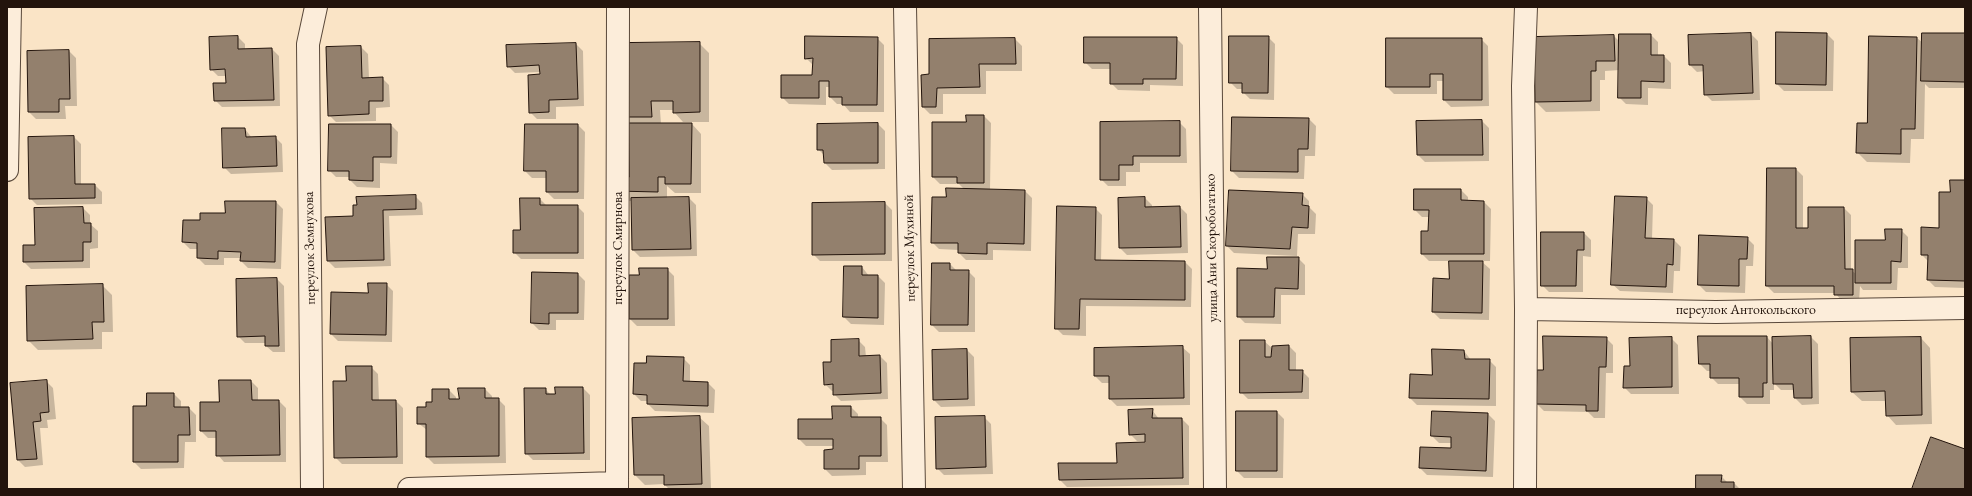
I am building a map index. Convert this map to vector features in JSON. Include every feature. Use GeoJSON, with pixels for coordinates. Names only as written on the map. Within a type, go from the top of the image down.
{"type":"FeatureCollection","features":[{"type":"Feature","properties":{"kind":"street"},"geometry":{"type":"LineString","coordinates":[[7,170],[10,7]]}},
{"type":"Feature","properties":{"kind":"street","name":"переулок Земнухова"},"geometry":{"type":"LineString","coordinates":[[312,489],[308,44],[316,7]]}},
{"type":"Feature","properties":{"kind":"street","name":"переулок Смирнова"},"geometry":{"type":"LineString","coordinates":[[617,486],[618,7]]}},
{"type":"Feature","properties":{"kind":"street","name":"переулок Мухиной"},"geometry":{"type":"LineString","coordinates":[[905,7],[914,489]]}},
{"type":"Feature","properties":{"kind":"street","name":"улица Ани Скоробогатько"},"geometry":{"type":"LineString","coordinates":[[1210,7],[1215,489]]}},
{"type":"Feature","properties":{"kind":"street"},"geometry":{"type":"LineString","coordinates":[[1525,489],[1526,308],[1522,86],[1526,7]]}},
{"type":"Feature","properties":{"kind":"street","name":"переулок Антокольского"},"geometry":{"type":"LineString","coordinates":[[1526,308],[1716,312],[1965,308]]}},
{"type":"Feature","properties":{"kind":"street"},"geometry":{"type":"LineString","coordinates":[[409,489],[617,486]]}},
{"type":"Feature","properties":{"kind":"building"},"geometry":{"type":"Polygon","coordinates":[[[1776,32],[1827,33],[1826,85],[1776,84],[1776,32]]]}},
{"type":"Feature","properties":{"kind":"building"},"geometry":{"type":"Polygon","coordinates":[[[1751,33],[1753,93],[1704,95],[1703,65],[1689,65],[1688,35],[1751,33]]]}},
{"type":"Feature","properties":{"kind":"building"},"geometry":{"type":"Polygon","coordinates":[[[1922,33],[1965,33],[1965,82],[1921,81],[1922,33]]]}},
{"type":"Feature","properties":{"kind":"building"},"geometry":{"type":"Polygon","coordinates":[[[1619,34],[1651,34],[1651,55],[1664,55],[1664,82],[1641,81],[1641,98],[1618,98],[1619,34]]]}},
{"type":"Feature","properties":{"kind":"building"},"geometry":{"type":"Polygon","coordinates":[[[1614,35],[1615,61],[1596,61],[1596,71],[1591,71],[1591,101],[1535,102],[1534,37],[1614,35]]]}},
{"type":"Feature","properties":{"kind":"building"},"geometry":{"type":"Polygon","coordinates":[[[238,36],[238,49],[272,48],[274,100],[214,101],[213,83],[226,83],[225,69],[210,70],[209,37],[238,36]]]}},
{"type":"Feature","properties":{"kind":"building"},"geometry":{"type":"Polygon","coordinates":[[[805,36],[878,37],[877,105],[842,105],[842,97],[829,97],[829,81],[819,81],[819,98],[781,98],[781,75],[812,75],[813,58],[805,59],[805,36]]]}},
{"type":"Feature","properties":{"kind":"building"},"geometry":{"type":"Polygon","coordinates":[[[1229,36],[1269,36],[1268,93],[1242,93],[1242,83],[1229,83],[1229,36]]]}},
{"type":"Feature","properties":{"kind":"building"},"geometry":{"type":"Polygon","coordinates":[[[1869,36],[1917,37],[1915,129],[1901,129],[1901,154],[1856,153],[1857,123],[1867,123],[1869,36]]]}},
{"type":"Feature","properties":{"kind":"building"},"geometry":{"type":"Polygon","coordinates":[[[1084,37],[1177,37],[1176,79],[1143,79],[1143,84],[1110,84],[1110,63],[1084,63],[1084,37]]]}},
{"type":"Feature","properties":{"kind":"building"},"geometry":{"type":"Polygon","coordinates":[[[1015,38],[1016,64],[979,64],[980,87],[937,88],[936,107],[922,107],[921,75],[929,74],[929,39],[1015,38]]]}},
{"type":"Feature","properties":{"kind":"building"},"geometry":{"type":"Polygon","coordinates":[[[1386,38],[1482,38],[1482,100],[1443,100],[1443,74],[1430,74],[1430,87],[1386,87],[1386,38]]]}},
{"type":"Feature","properties":{"kind":"building"},"geometry":{"type":"Polygon","coordinates":[[[700,42],[700,112],[673,113],[673,101],[651,101],[652,117],[620,117],[625,43],[700,42]]]}},
{"type":"Feature","properties":{"kind":"building"},"geometry":{"type":"Polygon","coordinates":[[[576,43],[578,99],[549,100],[549,112],[529,113],[528,75],[540,74],[539,65],[507,67],[506,45],[576,43]]]}},
{"type":"Feature","properties":{"kind":"building"},"geometry":{"type":"Polygon","coordinates":[[[361,46],[362,78],[383,77],[383,101],[369,101],[369,114],[328,116],[326,47],[361,46]]]}},
{"type":"Feature","properties":{"kind":"building"},"geometry":{"type":"Polygon","coordinates":[[[69,50],[70,99],[59,99],[59,112],[28,112],[27,51],[69,50]]]}},
{"type":"Feature","properties":{"kind":"building"},"geometry":{"type":"Polygon","coordinates":[[[966,115],[984,115],[984,183],[957,183],[957,177],[932,177],[932,122],[966,122],[966,115]]]}},
{"type":"Feature","properties":{"kind":"building"},"geometry":{"type":"Polygon","coordinates":[[[1232,117],[1309,118],[1308,149],[1298,149],[1298,172],[1231,171],[1232,117]]]}},
{"type":"Feature","properties":{"kind":"building"},"geometry":{"type":"Polygon","coordinates":[[[1482,120],[1483,155],[1417,155],[1416,121],[1482,120]]]}},
{"type":"Feature","properties":{"kind":"building"},"geometry":{"type":"Polygon","coordinates":[[[1180,121],[1180,156],[1133,156],[1133,165],[1119,165],[1119,180],[1100,180],[1100,122],[1180,121]]]}},
{"type":"Feature","properties":{"kind":"building"},"geometry":{"type":"Polygon","coordinates":[[[629,123],[692,123],[691,184],[665,184],[665,177],[658,177],[658,192],[616,191],[616,177],[629,177],[629,123]]]}},
{"type":"Feature","properties":{"kind":"building"},"geometry":{"type":"Polygon","coordinates":[[[878,123],[878,163],[824,163],[823,150],[817,150],[817,124],[878,123]]]}},
{"type":"Feature","properties":{"kind":"building"},"geometry":{"type":"Polygon","coordinates":[[[329,124],[391,124],[391,157],[373,157],[373,181],[349,180],[349,171],[328,171],[329,124]]]}},
{"type":"Feature","properties":{"kind":"building"},"geometry":{"type":"Polygon","coordinates":[[[525,124],[578,124],[578,192],[546,192],[546,171],[524,171],[525,124]]]}},
{"type":"Feature","properties":{"kind":"building"},"geometry":{"type":"Polygon","coordinates":[[[222,128],[245,128],[246,137],[276,136],[277,166],[223,168],[222,128]]]}},
{"type":"Feature","properties":{"kind":"building"},"geometry":{"type":"Polygon","coordinates":[[[74,136],[75,184],[95,184],[95,198],[29,199],[28,137],[74,136]]]}},
{"type":"Feature","properties":{"kind":"building"},"geometry":{"type":"Polygon","coordinates":[[[1767,168],[1796,168],[1796,228],[1808,228],[1808,207],[1844,207],[1845,269],[1853,269],[1853,295],[1834,295],[1834,286],[1766,286],[1767,168]]]}},
{"type":"Feature","properties":{"kind":"building"},"geometry":{"type":"Polygon","coordinates":[[[1950,180],[1965,180],[1965,281],[1927,280],[1928,255],[1921,255],[1921,227],[1939,228],[1939,192],[1950,192],[1950,180]]]}},
{"type":"Feature","properties":{"kind":"building"},"geometry":{"type":"Polygon","coordinates":[[[946,188],[1025,190],[1024,244],[987,243],[987,254],[958,253],[958,243],[931,243],[932,197],[946,197],[946,188]]]}},
{"type":"Feature","properties":{"kind":"building"},"geometry":{"type":"Polygon","coordinates":[[[1414,189],[1461,189],[1461,200],[1484,201],[1484,254],[1421,254],[1421,231],[1428,231],[1429,210],[1414,210],[1414,189]]]}},
{"type":"Feature","properties":{"kind":"building"},"geometry":{"type":"Polygon","coordinates":[[[1229,190],[1303,193],[1302,205],[1309,206],[1308,228],[1292,227],[1290,249],[1226,246],[1229,190]]]}},
{"type":"Feature","properties":{"kind":"building"},"geometry":{"type":"Polygon","coordinates":[[[416,195],[416,209],[383,210],[384,260],[327,261],[325,217],[353,216],[353,205],[357,205],[356,197],[416,195]]]}},
{"type":"Feature","properties":{"kind":"building"},"geometry":{"type":"Polygon","coordinates":[[[1615,196],[1647,197],[1645,238],[1674,239],[1673,265],[1667,264],[1666,287],[1611,285],[1615,196]]]}},
{"type":"Feature","properties":{"kind":"building"},"geometry":{"type":"Polygon","coordinates":[[[689,197],[691,249],[632,250],[631,198],[689,197]]]}},
{"type":"Feature","properties":{"kind":"building"},"geometry":{"type":"Polygon","coordinates":[[[1145,197],[1145,207],[1180,206],[1181,247],[1119,248],[1118,198],[1145,197]]]}},
{"type":"Feature","properties":{"kind":"building"},"geometry":{"type":"Polygon","coordinates":[[[520,198],[540,198],[540,205],[578,205],[578,253],[513,253],[513,230],[520,230],[520,198]]]}},
{"type":"Feature","properties":{"kind":"building"},"geometry":{"type":"Polygon","coordinates":[[[225,201],[276,201],[275,262],[240,261],[241,252],[218,251],[218,259],[197,258],[197,243],[182,242],[183,220],[200,220],[200,213],[225,213],[225,201]]]}},
{"type":"Feature","properties":{"kind":"building"},"geometry":{"type":"Polygon","coordinates":[[[885,202],[885,254],[812,255],[812,203],[885,202]]]}},
{"type":"Feature","properties":{"kind":"building"},"geometry":{"type":"Polygon","coordinates":[[[1057,206],[1096,207],[1095,260],[1185,261],[1185,300],[1080,299],[1079,329],[1055,329],[1057,206]]]}},
{"type":"Feature","properties":{"kind":"building"},"geometry":{"type":"Polygon","coordinates":[[[83,207],[84,223],[91,223],[91,242],[83,242],[83,261],[23,262],[23,245],[35,245],[34,208],[83,207]]]}},
{"type":"Feature","properties":{"kind":"building"},"geometry":{"type":"Polygon","coordinates":[[[1885,229],[1902,229],[1901,262],[1891,261],[1891,283],[1855,283],[1855,240],[1885,240],[1885,229]]]}},
{"type":"Feature","properties":{"kind":"building"},"geometry":{"type":"Polygon","coordinates":[[[1541,232],[1584,232],[1584,250],[1577,250],[1576,286],[1541,286],[1541,232]]]}},
{"type":"Feature","properties":{"kind":"building"},"geometry":{"type":"Polygon","coordinates":[[[1699,235],[1748,237],[1747,259],[1739,259],[1739,286],[1698,285],[1699,235]]]}},
{"type":"Feature","properties":{"kind":"building"},"geometry":{"type":"Polygon","coordinates":[[[1267,257],[1299,257],[1298,289],[1275,288],[1274,317],[1237,317],[1237,268],[1267,269],[1267,257]]]}},
{"type":"Feature","properties":{"kind":"building"},"geometry":{"type":"Polygon","coordinates":[[[1449,261],[1483,261],[1482,313],[1432,312],[1433,278],[1449,279],[1449,261]]]}},
{"type":"Feature","properties":{"kind":"building"},"geometry":{"type":"Polygon","coordinates":[[[932,263],[950,263],[950,270],[969,270],[968,325],[931,325],[932,263]]]}},
{"type":"Feature","properties":{"kind":"building"},"geometry":{"type":"Polygon","coordinates":[[[844,266],[862,266],[862,275],[878,275],[878,318],[843,317],[844,266]]]}},
{"type":"Feature","properties":{"kind":"building"},"geometry":{"type":"Polygon","coordinates":[[[639,268],[668,268],[668,319],[629,319],[629,275],[639,275],[639,268]]]}},
{"type":"Feature","properties":{"kind":"building"},"geometry":{"type":"Polygon","coordinates":[[[532,272],[578,273],[578,313],[549,313],[549,324],[531,323],[532,272]]]}},
{"type":"Feature","properties":{"kind":"building"},"geometry":{"type":"Polygon","coordinates":[[[277,278],[279,346],[265,346],[265,336],[237,337],[236,279],[277,278]]]}},
{"type":"Feature","properties":{"kind":"building"},"geometry":{"type":"Polygon","coordinates":[[[368,283],[387,283],[386,335],[330,334],[331,292],[368,293],[368,283]]]}},
{"type":"Feature","properties":{"kind":"building"},"geometry":{"type":"Polygon","coordinates":[[[103,284],[104,322],[92,322],[93,339],[27,341],[26,286],[103,284]]]}},
{"type":"Feature","properties":{"kind":"building"},"geometry":{"type":"Polygon","coordinates":[[[1543,336],[1607,337],[1606,367],[1599,367],[1598,411],[1586,411],[1586,405],[1536,404],[1537,370],[1543,370],[1543,336]]]}},
{"type":"Feature","properties":{"kind":"building"},"geometry":{"type":"Polygon","coordinates":[[[1698,336],[1767,336],[1767,383],[1763,383],[1763,397],[1739,397],[1739,378],[1710,378],[1710,364],[1699,364],[1698,336]]]}},
{"type":"Feature","properties":{"kind":"building"},"geometry":{"type":"Polygon","coordinates":[[[1811,336],[1812,398],[1794,398],[1793,384],[1773,384],[1772,337],[1811,336]]]}},
{"type":"Feature","properties":{"kind":"building"},"geometry":{"type":"Polygon","coordinates":[[[1672,337],[1672,387],[1623,388],[1624,366],[1630,366],[1629,338],[1672,337]]]}},
{"type":"Feature","properties":{"kind":"building"},"geometry":{"type":"Polygon","coordinates":[[[1921,337],[1922,415],[1886,416],[1885,391],[1851,392],[1850,338],[1921,337]]]}},
{"type":"Feature","properties":{"kind":"building"},"geometry":{"type":"Polygon","coordinates":[[[859,339],[859,356],[880,355],[881,393],[833,395],[833,384],[824,385],[823,362],[831,362],[831,340],[859,339]]]}},
{"type":"Feature","properties":{"kind":"building"},"geometry":{"type":"Polygon","coordinates":[[[1240,340],[1265,340],[1265,357],[1271,357],[1272,346],[1289,345],[1289,370],[1303,370],[1302,392],[1240,393],[1240,340]]]}},
{"type":"Feature","properties":{"kind":"building"},"geometry":{"type":"Polygon","coordinates":[[[1183,346],[1184,398],[1109,399],[1109,376],[1094,376],[1094,348],[1183,346]]]}},
{"type":"Feature","properties":{"kind":"building"},"geometry":{"type":"Polygon","coordinates":[[[967,349],[968,399],[933,400],[932,350],[967,349]]]}},
{"type":"Feature","properties":{"kind":"building"},"geometry":{"type":"Polygon","coordinates":[[[1432,349],[1464,350],[1465,359],[1490,359],[1489,399],[1409,398],[1410,374],[1432,375],[1432,349]]]}},
{"type":"Feature","properties":{"kind":"building"},"geometry":{"type":"Polygon","coordinates":[[[647,356],[684,357],[683,381],[708,382],[708,406],[647,404],[647,395],[633,394],[634,363],[646,363],[647,356]]]}},
{"type":"Feature","properties":{"kind":"building"},"geometry":{"type":"Polygon","coordinates":[[[346,366],[372,366],[372,400],[396,400],[397,457],[334,458],[333,381],[346,381],[346,366]]]}},
{"type":"Feature","properties":{"kind":"building"},"geometry":{"type":"Polygon","coordinates":[[[47,380],[49,412],[40,413],[41,421],[33,422],[37,459],[17,460],[10,383],[47,380]]]}},
{"type":"Feature","properties":{"kind":"building"},"geometry":{"type":"Polygon","coordinates":[[[219,380],[251,380],[252,400],[279,400],[280,455],[216,456],[216,431],[200,431],[200,402],[219,402],[219,380]]]}},
{"type":"Feature","properties":{"kind":"building"},"geometry":{"type":"Polygon","coordinates":[[[555,387],[583,387],[584,453],[525,454],[524,388],[546,388],[546,394],[555,394],[555,387]]]}},
{"type":"Feature","properties":{"kind":"building"},"geometry":{"type":"Polygon","coordinates":[[[458,388],[485,388],[485,398],[499,398],[499,456],[426,457],[426,424],[417,424],[417,407],[426,407],[426,402],[432,402],[432,389],[449,389],[449,399],[459,399],[458,388]]]}},
{"type":"Feature","properties":{"kind":"building"},"geometry":{"type":"Polygon","coordinates":[[[147,393],[174,393],[174,407],[189,407],[190,435],[178,435],[178,462],[133,462],[133,406],[146,406],[147,393]]]}},
{"type":"Feature","properties":{"kind":"building"},"geometry":{"type":"Polygon","coordinates":[[[832,406],[851,406],[851,417],[881,417],[881,456],[859,456],[859,469],[824,469],[824,450],[833,449],[833,439],[798,439],[798,419],[832,419],[832,406]]]}},
{"type":"Feature","properties":{"kind":"building"},"geometry":{"type":"Polygon","coordinates":[[[1153,409],[1152,418],[1182,418],[1183,478],[1059,480],[1058,463],[1117,463],[1116,443],[1145,442],[1145,434],[1129,435],[1128,410],[1153,409]]]}},
{"type":"Feature","properties":{"kind":"building"},"geometry":{"type":"Polygon","coordinates":[[[1236,411],[1277,411],[1277,471],[1236,471],[1236,411]]]}},
{"type":"Feature","properties":{"kind":"building"},"geometry":{"type":"Polygon","coordinates":[[[1432,411],[1488,413],[1486,471],[1419,468],[1420,447],[1451,448],[1451,437],[1431,436],[1432,411]]]}},
{"type":"Feature","properties":{"kind":"building"},"geometry":{"type":"Polygon","coordinates":[[[700,416],[702,484],[664,485],[664,475],[634,475],[632,418],[700,416]]]}},
{"type":"Feature","properties":{"kind":"building"},"geometry":{"type":"Polygon","coordinates":[[[985,416],[986,467],[936,469],[935,417],[985,416]]]}},
{"type":"Feature","properties":{"kind":"building"},"geometry":{"type":"Polygon","coordinates":[[[1931,437],[1965,449],[1965,489],[1912,489],[1931,437]]]}},
{"type":"Feature","properties":{"kind":"building"},"geometry":{"type":"Polygon","coordinates":[[[1696,475],[1722,475],[1721,482],[1734,482],[1734,489],[1696,489],[1696,475]]]}}]}
